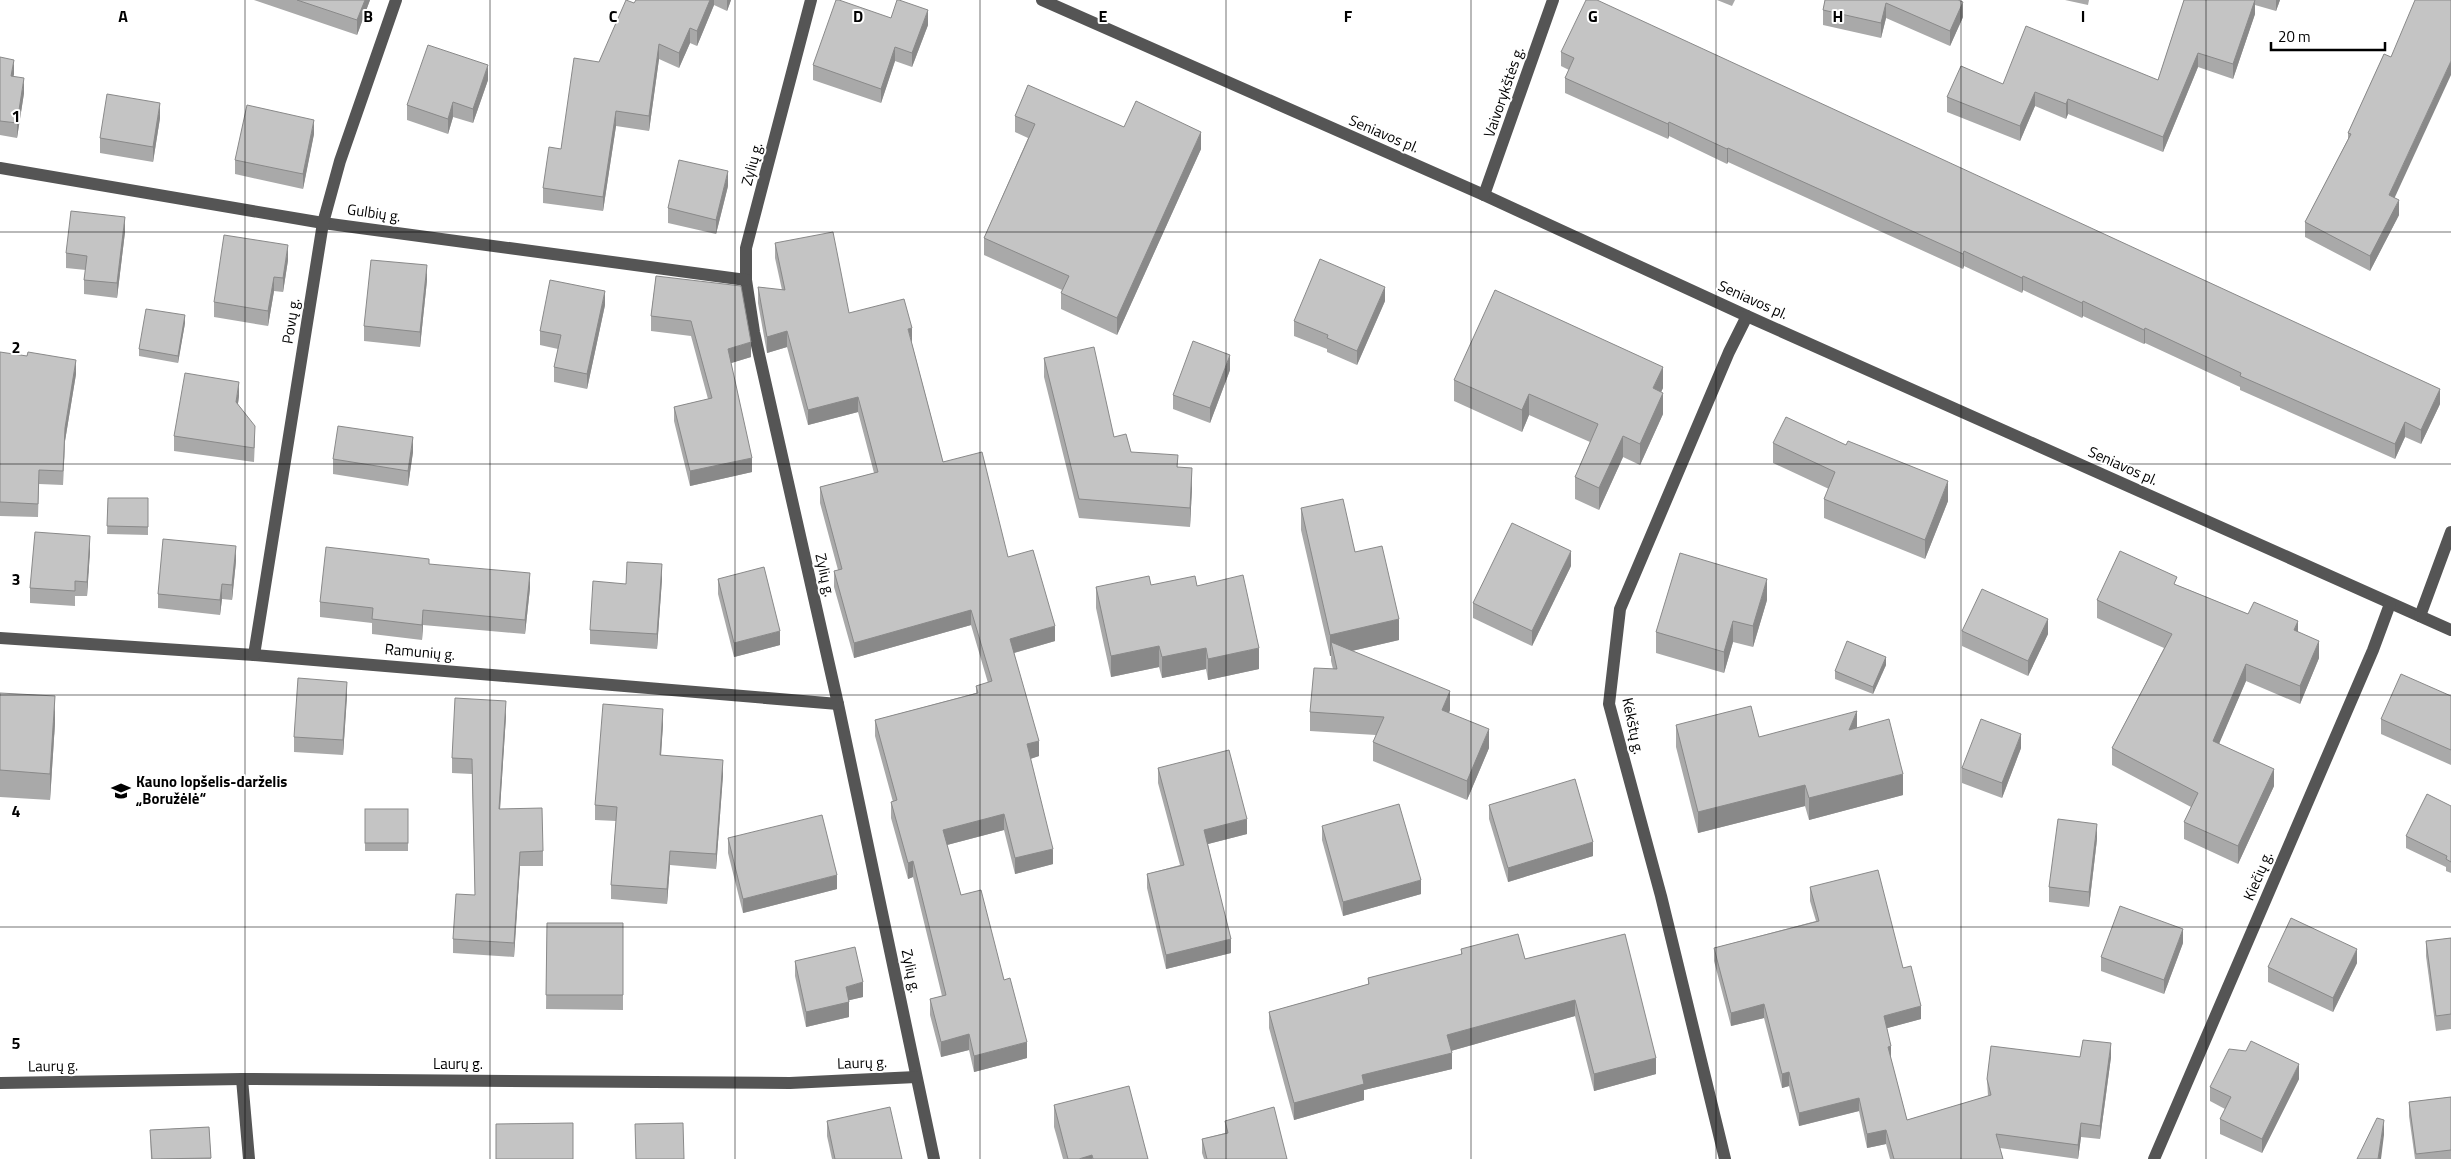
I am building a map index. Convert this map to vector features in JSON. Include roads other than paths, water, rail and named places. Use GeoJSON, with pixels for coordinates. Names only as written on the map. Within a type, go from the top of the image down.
{"type":"FeatureCollection","features":[{"type":"Feature","properties":{"kind":"street","name":"Povų g."},"geometry":{"type":"LineString","coordinates":[[254,655],[323,223],[340,160],[396,0]]}},
{"type":"Feature","properties":{"kind":"street","name":"Zylių g."},"geometry":{"type":"LineString","coordinates":[[811,0],[746,248],[746,280],[754,332],[838,704],[934,1159]]}},
{"type":"Feature","properties":{"kind":"street","name":"Seniavos pl."},"geometry":{"type":"LineString","coordinates":[[1042,0],[1484,195],[1747,316],[2451,630]]}},
{"type":"Feature","properties":{"kind":"street","name":"Vaivorykštės g."},"geometry":{"type":"LineString","coordinates":[[1484,195],[1553,0]]}},
{"type":"Feature","properties":{"kind":"street","name":"Gulbių g."},"geometry":{"type":"LineString","coordinates":[[0,168],[323,223],[746,280]]}},
{"type":"Feature","properties":{"kind":"street","name":"Kėkštų g."},"geometry":{"type":"LineString","coordinates":[[1725,1159],[1661,896],[1609,704],[1620,609],[1729,352],[1747,316]]}},
{"type":"Feature","properties":{"kind":"street"},"geometry":{"type":"LineString","coordinates":[[2420,616],[2451,532]]}},
{"type":"Feature","properties":{"kind":"street","name":"Kiečių g."},"geometry":{"type":"LineString","coordinates":[[2154,1159],[2373,650],[2390,604]]}},
{"type":"Feature","properties":{"kind":"street","name":"Ramunių g."},"geometry":{"type":"LineString","coordinates":[[0,638],[254,655],[838,704]]}},
{"type":"Feature","properties":{"kind":"street","name":"Laurų g."},"geometry":{"type":"LineString","coordinates":[[0,1083],[242,1079],[790,1083],[916,1077]]}},
{"type":"Feature","properties":{"kind":"street"},"geometry":{"type":"LineString","coordinates":[[242,1079],[249,1159]]}},
{"type":"Feature","properties":{"kind":"place","name":"Kauno lopšelis-darželis „Boružėlė“"},"geometry":{"type":"Point","coordinates":[121,791]}}]}
